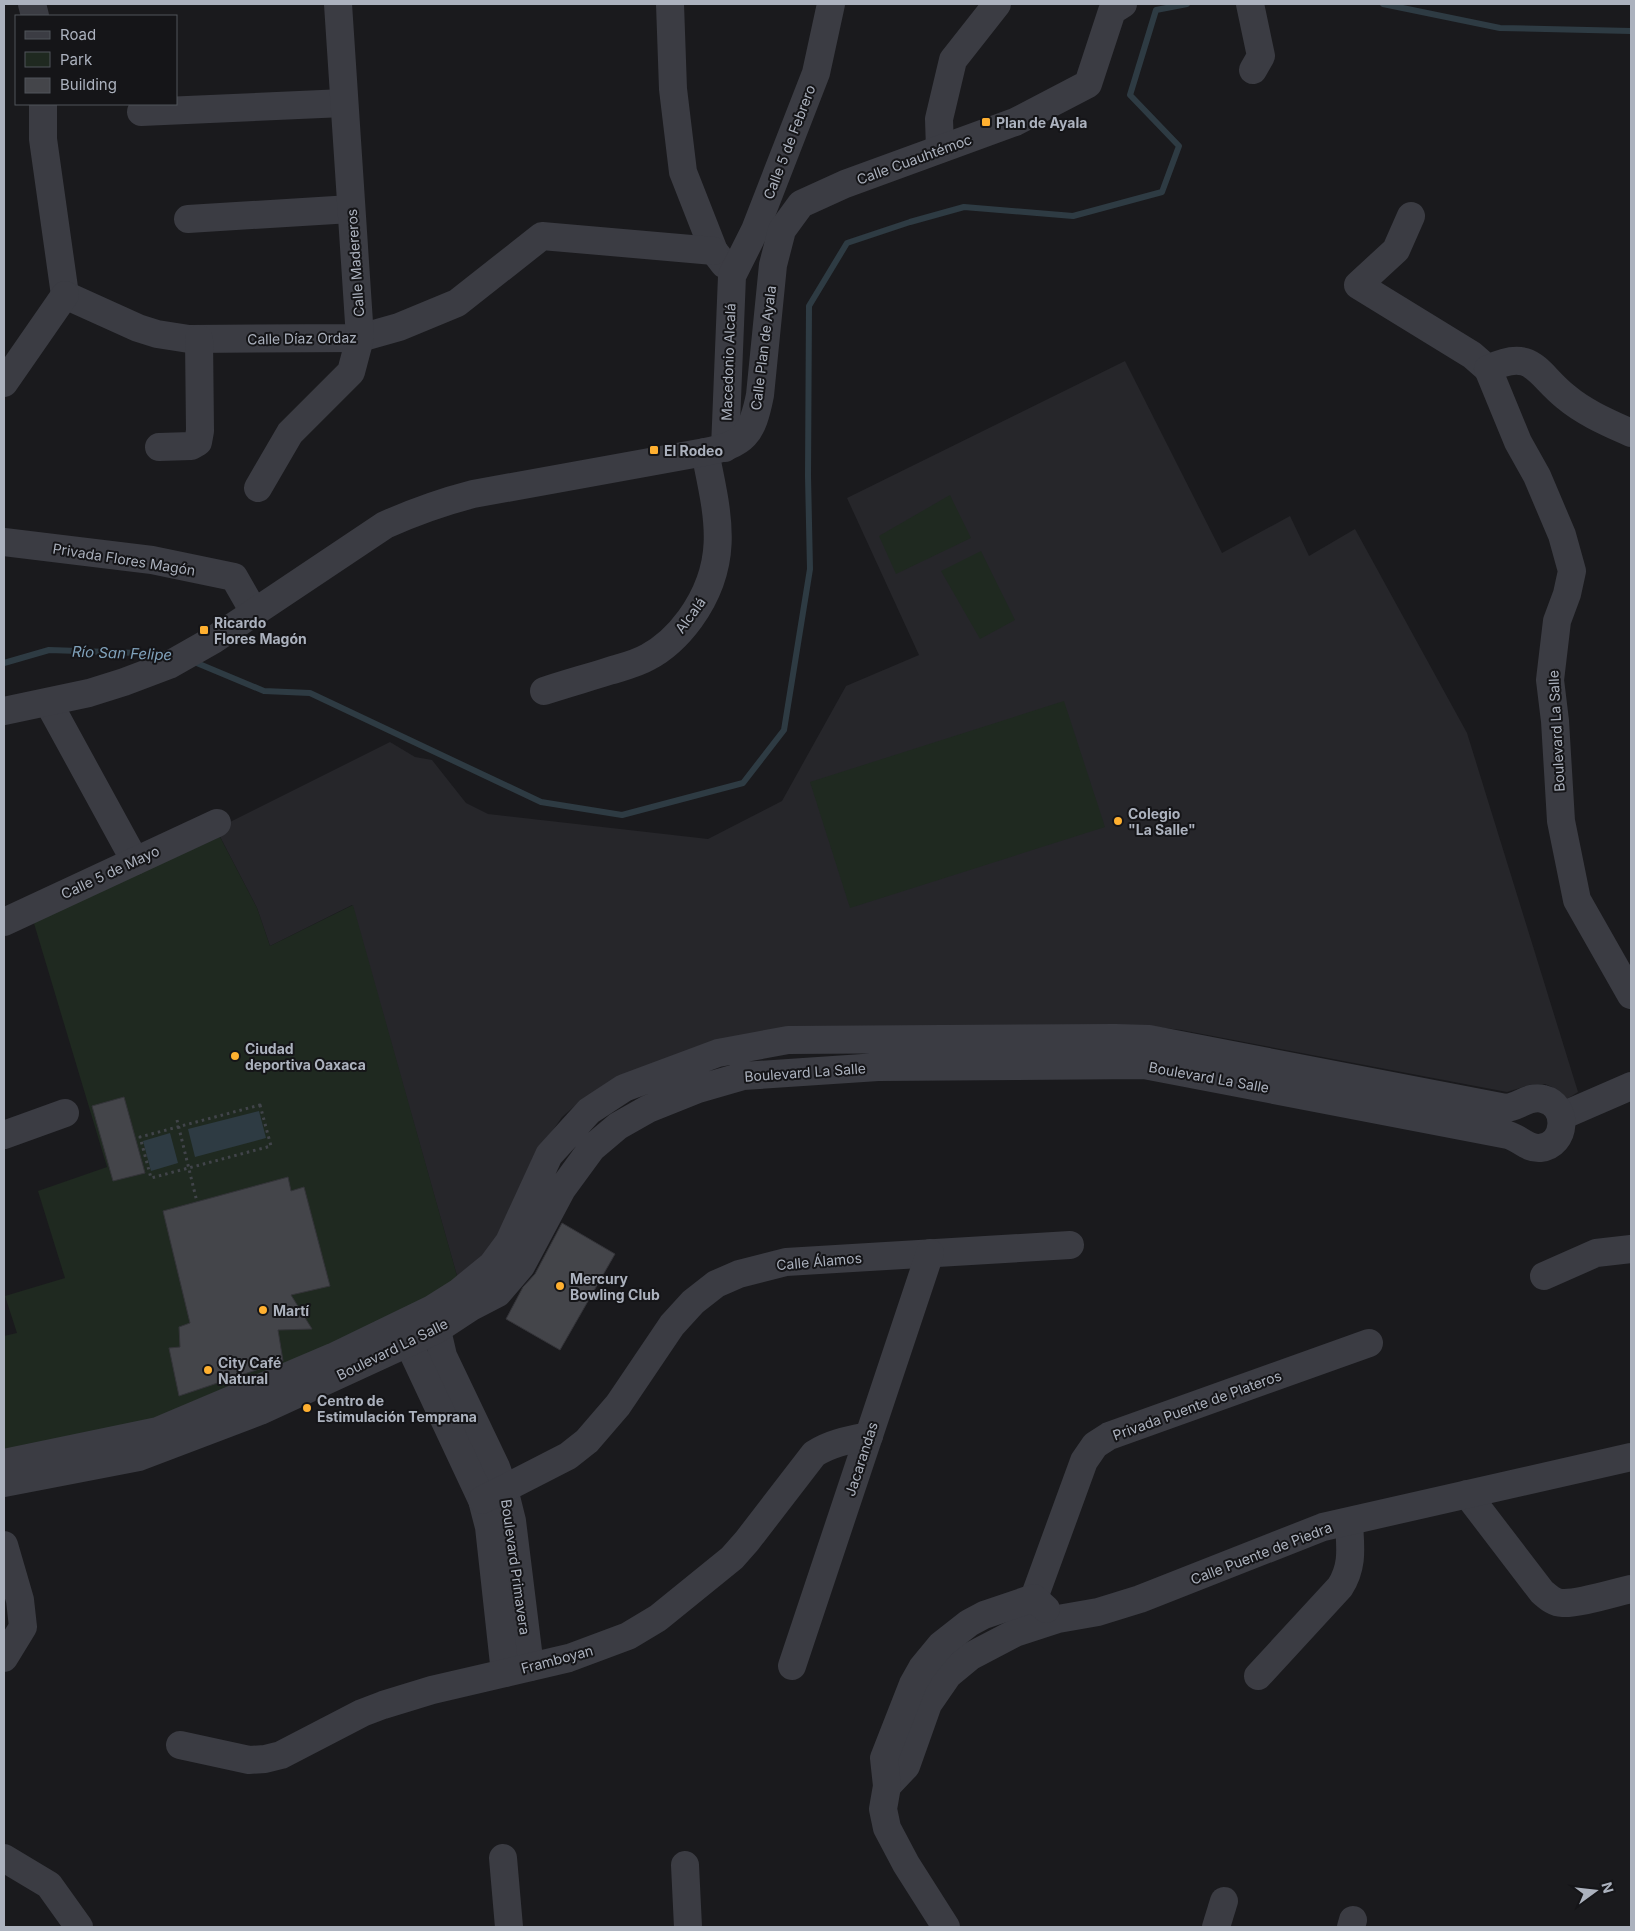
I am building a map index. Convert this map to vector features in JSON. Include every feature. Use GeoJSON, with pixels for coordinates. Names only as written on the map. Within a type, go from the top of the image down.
{"type":"FeatureCollection","features":[{"type":"Feature","properties":{"kind":"street","name":"Calle Madereros"},"geometry":{"type":"LineString","coordinates":[[258,488],[290,433],[351,372],[360,338],[338,4]]}},
{"type":"Feature","properties":{"kind":"street"},"geometry":{"type":"LineString","coordinates":[[670,4],[673,89],[683,172],[714,252],[732,276]]}},
{"type":"Feature","properties":{"kind":"street","name":"Calle 5 de Febrero"},"geometry":{"type":"LineString","coordinates":[[732,276],[754,230],[816,73],[831,4]]}},
{"type":"Feature","properties":{"kind":"street"},"geometry":{"type":"LineString","coordinates":[[940,149],[939,119],[953,60],[998,4]]}},
{"type":"Feature","properties":{"kind":"street","name":"Calle Cuauhtémoc"},"geometry":{"type":"LineString","coordinates":[[773,265],[782,230],[801,204],[845,184],[1016,122],[1088,84],[1112,10],[1123,4]]}},
{"type":"Feature","properties":{"kind":"street"},"geometry":{"type":"LineString","coordinates":[[1250,4],[1261,56],[1253,70]]}},
{"type":"Feature","properties":{"kind":"street"},"geometry":{"type":"LineString","coordinates":[[141,112],[344,103]]}},
{"type":"Feature","properties":{"kind":"street"},"geometry":{"type":"LineString","coordinates":[[4,383],[65,295],[43,139],[42,105]]}},
{"type":"Feature","properties":{"kind":"street"},"geometry":{"type":"LineString","coordinates":[[188,219],[351,209]]}},
{"type":"Feature","properties":{"kind":"street"},"geometry":{"type":"LineString","coordinates":[[1411,216],[1396,250],[1358,285],[1472,355],[1488,369],[1500,363],[1518,360],[1540,369],[1566,397],[1602,419],[1631,433]]}},
{"type":"Feature","properties":{"kind":"street","name":"Calle Díaz Ordaz"},"geometry":{"type":"LineString","coordinates":[[65,295],[138,328],[156,334],[188,339],[360,338],[399,327],[457,303],[542,236],[714,252]]}},
{"type":"Feature","properties":{"kind":"street","name":"Calle Plan de Ayala"},"geometry":{"type":"LineString","coordinates":[[715,450],[741,439],[748,431],[757,410],[773,265]]}},
{"type":"Feature","properties":{"kind":"street","name":"Macedonio Alcalá"},"geometry":{"type":"LineString","coordinates":[[715,450],[732,276]]}},
{"type":"Feature","properties":{"kind":"street"},"geometry":{"type":"LineString","coordinates":[[159,447],[192,446],[198,442],[200,430],[199,339]]}},
{"type":"Feature","properties":{"kind":"street","name":"Boulevard La Salle"},"geometry":{"type":"LineString","coordinates":[[1488,369],[1518,442],[1537,476],[1562,535],[1572,571],[1558,621],[1550,680],[1555,721],[1561,821],[1577,900],[1631,995]]}},
{"type":"Feature","properties":{"kind":"street"},"geometry":{"type":"LineString","coordinates":[[4,711],[89,693],[168,665],[213,640],[385,525],[433,505],[473,494],[715,450]]}},
{"type":"Feature","properties":{"kind":"street","name":"Alcalá"},"geometry":{"type":"LineString","coordinates":[[544,691],[631,665],[648,658],[663,648],[682,630],[705,596],[713,577],[718,553],[715,450]]}},
{"type":"Feature","properties":{"kind":"street","name":"Privada Flores Magón"},"geometry":{"type":"LineString","coordinates":[[4,542],[152,560],[234,577],[254,612]]}},
{"type":"Feature","properties":{"kind":"street"},"geometry":{"type":"LineString","coordinates":[[48,702],[135,861]]}},
{"type":"Feature","properties":{"kind":"street","name":"Calle 5 de Mayo"},"geometry":{"type":"LineString","coordinates":[[4,922],[217,823]]}},
{"type":"Feature","properties":{"kind":"street","name":"Boulevard La Salle"},"geometry":{"type":"LineString","coordinates":[[4,1483],[139,1457],[260,1411],[405,1334],[434,1320],[471,1307],[498,1293],[521,1266],[562,1189],[592,1148],[618,1126],[648,1109],[698,1089],[743,1076],[878,1067],[1150,1066],[1508,1135],[1534,1148],[1546,1146],[1555,1141],[1561,1131],[1562,1116],[1554,1104],[1542,1098],[1533,1098],[1506,1108],[1149,1039],[788,1040],[718,1053],[624,1088],[589,1111],[549,1155],[509,1242],[492,1265],[459,1292],[434,1320]]}},
{"type":"Feature","properties":{"kind":"street"},"geometry":{"type":"LineString","coordinates":[[1562,1116],[1631,1086]]}},
{"type":"Feature","properties":{"kind":"street"},"geometry":{"type":"LineString","coordinates":[[4,1135],[65,1113]]}},
{"type":"Feature","properties":{"kind":"street","name":"Calle Álamos"},"geometry":{"type":"LineString","coordinates":[[493,1495],[568,1456],[587,1440],[618,1405],[672,1325],[694,1302],[716,1284],[739,1274],[786,1262],[1070,1245]]}},
{"type":"Feature","properties":{"kind":"street"},"geometry":{"type":"LineString","coordinates":[[1544,1276],[1596,1253],[1631,1249]]}},
{"type":"Feature","properties":{"kind":"street","name":"Jacarandas"},"geometry":{"type":"LineString","coordinates":[[792,1666],[930,1253]]}},
{"type":"Feature","properties":{"kind":"street","name":"Boulevard Primavera"},"geometry":{"type":"LineString","coordinates":[[434,1320],[443,1356],[496,1467],[493,1495]]}},
{"type":"Feature","properties":{"kind":"street","name":"Boulevard La Salle"},"geometry":{"type":"LineString","coordinates":[[4,1463],[158,1431],[333,1357],[405,1334]]}},
{"type":"Feature","properties":{"kind":"street","name":"Boulevard Primavera"},"geometry":{"type":"LineString","coordinates":[[405,1334],[493,1495],[512,1521],[518,1670]]}},
{"type":"Feature","properties":{"kind":"street","name":"Privada Puente de Plateros"},"geometry":{"type":"LineString","coordinates":[[1048,1622],[1034,1598],[1084,1461],[1088,1452],[1100,1441],[1109,1436],[1369,1343]]}},
{"type":"Feature","properties":{"kind":"street","name":"Framboyan"},"geometry":{"type":"LineString","coordinates":[[180,1745],[249,1760],[265,1759],[286,1753],[362,1713],[383,1705],[432,1690],[569,1658],[628,1636],[658,1618],[732,1558],[814,1454],[825,1447],[839,1442],[869,1436]]}},
{"type":"Feature","properties":{"kind":"street","name":"Calle Puente de Piedra"},"geometry":{"type":"LineString","coordinates":[[887,1786],[906,1766],[928,1704],[948,1675],[970,1656],[991,1644],[1048,1622],[1098,1612],[1140,1599],[1305,1533],[1631,1456]]}},
{"type":"Feature","properties":{"kind":"street"},"geometry":{"type":"LineString","coordinates":[[1467,1494],[1542,1592],[1553,1601],[1562,1603],[1631,1589]]}},
{"type":"Feature","properties":{"kind":"street"},"geometry":{"type":"LineString","coordinates":[[1258,1676],[1340,1587],[1348,1575],[1350,1564],[1349,1522]]}},
{"type":"Feature","properties":{"kind":"street"},"geometry":{"type":"LineString","coordinates":[[4,1545],[20,1600],[23,1627],[4,1658]]}},
{"type":"Feature","properties":{"kind":"street"},"geometry":{"type":"LineString","coordinates":[[946,1927],[906,1864],[887,1828],[883,1809],[887,1786],[884,1758],[907,1695],[922,1668],[941,1645],[969,1623],[984,1615],[1034,1598]]}},
{"type":"Feature","properties":{"kind":"street"},"geometry":{"type":"LineString","coordinates":[[4,1858],[50,1885],[79,1927]]}},
{"type":"Feature","properties":{"kind":"street"},"geometry":{"type":"LineString","coordinates":[[503,1858],[509,1927]]}},
{"type":"Feature","properties":{"kind":"street"},"geometry":{"type":"LineString","coordinates":[[685,1865],[688,1927]]}},
{"type":"Feature","properties":{"kind":"street"},"geometry":{"type":"LineString","coordinates":[[1216,1927],[1224,1901]]}},
{"type":"Feature","properties":{"kind":"path"},"geometry":{"type":"LineString","coordinates":[[260,1105],[271,1146],[151,1178],[140,1137],[178,1127],[260,1105]]}},
{"type":"Feature","properties":{"kind":"path"},"geometry":{"type":"LineString","coordinates":[[177,1120],[197,1202]]}},
{"type":"Feature","properties":{"kind":"shaded area","name":"Colegio \"La Salle\""},"geometry":{"type":"Polygon","coordinates":[[[1125,361],[1222,553],[1290,516],[1309,556],[1355,529],[1467,733],[1578,1092],[1567,1099],[1552,1087],[1545,1084],[1537,1084],[1507,1092],[1181,1030],[1148,1026],[846,1032],[584,1098],[562,1117],[551,1133],[498,1243],[459,1283],[352,905],[270,946],[257,908],[216,829],[390,742],[415,757],[432,760],[466,803],[488,814],[708,839],[782,801],[846,686],[919,655],[847,498],[1125,361]]]}},
{"type":"Feature","properties":{"kind":"shaded area"},"geometry":{"type":"Polygon","coordinates":[[[259,1111],[266,1138],[195,1157],[188,1129],[259,1111]]]}},
{"type":"Feature","properties":{"kind":"shaded area"},"geometry":{"type":"Polygon","coordinates":[[[170,1133],[178,1163],[151,1171],[143,1141],[170,1133]]]}},
{"type":"Feature","properties":{"kind":"green space"},"geometry":{"type":"Polygon","coordinates":[[[950,495],[971,538],[896,574],[879,536],[950,495]]]}},
{"type":"Feature","properties":{"kind":"green space"},"geometry":{"type":"Polygon","coordinates":[[[981,551],[1015,620],[980,639],[941,571],[981,551]]]}},
{"type":"Feature","properties":{"kind":"green space"},"geometry":{"type":"Polygon","coordinates":[[[1064,701],[1105,827],[850,908],[810,782],[1064,701]]]}},
{"type":"Feature","properties":{"kind":"green space","name":"Ciudad deportiva Oaxaca"},"geometry":{"type":"Polygon","coordinates":[[[220,837],[257,908],[270,946],[353,905],[459,1283],[406,1316],[129,1431],[4,1451],[4,1336],[17,1333],[5,1296],[65,1278],[38,1191],[107,1167],[33,920],[220,837]]]}},
{"type":"Feature","properties":{"kind":"building"},"geometry":{"type":"Polygon","coordinates":[[[124,1097],[145,1173],[113,1181],[92,1106],[124,1097]]]}},
{"type":"Feature","properties":{"kind":"building"},"geometry":{"type":"Polygon","coordinates":[[[288,1177],[291,1191],[304,1187],[330,1286],[291,1295],[312,1329],[278,1330],[283,1361],[179,1396],[169,1348],[180,1347],[179,1327],[190,1323],[163,1211],[288,1177]]]}},
{"type":"Feature","properties":{"kind":"building","name":"Mercury Bowling Club"},"geometry":{"type":"Polygon","coordinates":[[[562,1223],[615,1254],[560,1350],[506,1319],[523,1287],[535,1274],[562,1223]]]}},
{"type":"Feature","properties":{"kind":"waterway"},"geometry":{"type":"LineString","coordinates":[[192,661],[264,691],[310,693],[541,802],[622,815],[743,783],[784,730],[810,569],[808,476],[809,306],[847,243],[910,222],[964,207],[1073,216],[1162,192],[1179,146],[1130,95],[1156,10],[1187,4]]}},
{"type":"Feature","properties":{"kind":"waterway"},"geometry":{"type":"LineString","coordinates":[[1383,4],[1500,28],[1631,31]]}},
{"type":"Feature","properties":{"kind":"waterway","name":"Río San Felipe"},"geometry":{"type":"LineString","coordinates":[[4,663],[49,650],[168,654]]}},
{"type":"Feature","properties":{"kind":"place","name":"Plan de Ayala"},"geometry":{"type":"Point","coordinates":[986,122]}},
{"type":"Feature","properties":{"kind":"place","name":"El Rodeo"},"geometry":{"type":"Point","coordinates":[654,450]}},
{"type":"Feature","properties":{"kind":"place","name":"Ricardo Flores Magón"},"geometry":{"type":"Point","coordinates":[204,630]}},
{"type":"Feature","properties":{"kind":"place","name":"Colegio \"La Salle\""},"geometry":{"type":"Point","coordinates":[1118,821]}},
{"type":"Feature","properties":{"kind":"place","name":"Ciudad deportiva Oaxaca"},"geometry":{"type":"Point","coordinates":[235,1056]}},
{"type":"Feature","properties":{"kind":"place","name":"Mercury Bowling Club"},"geometry":{"type":"Point","coordinates":[560,1286]}},
{"type":"Feature","properties":{"kind":"place","name":"Martí"},"geometry":{"type":"Point","coordinates":[263,1310]}},
{"type":"Feature","properties":{"kind":"place","name":"City Café Natural"},"geometry":{"type":"Point","coordinates":[208,1370]}},
{"type":"Feature","properties":{"kind":"place","name":"Centro de Estimulación Temprana"},"geometry":{"type":"Point","coordinates":[307,1408]}}]}
